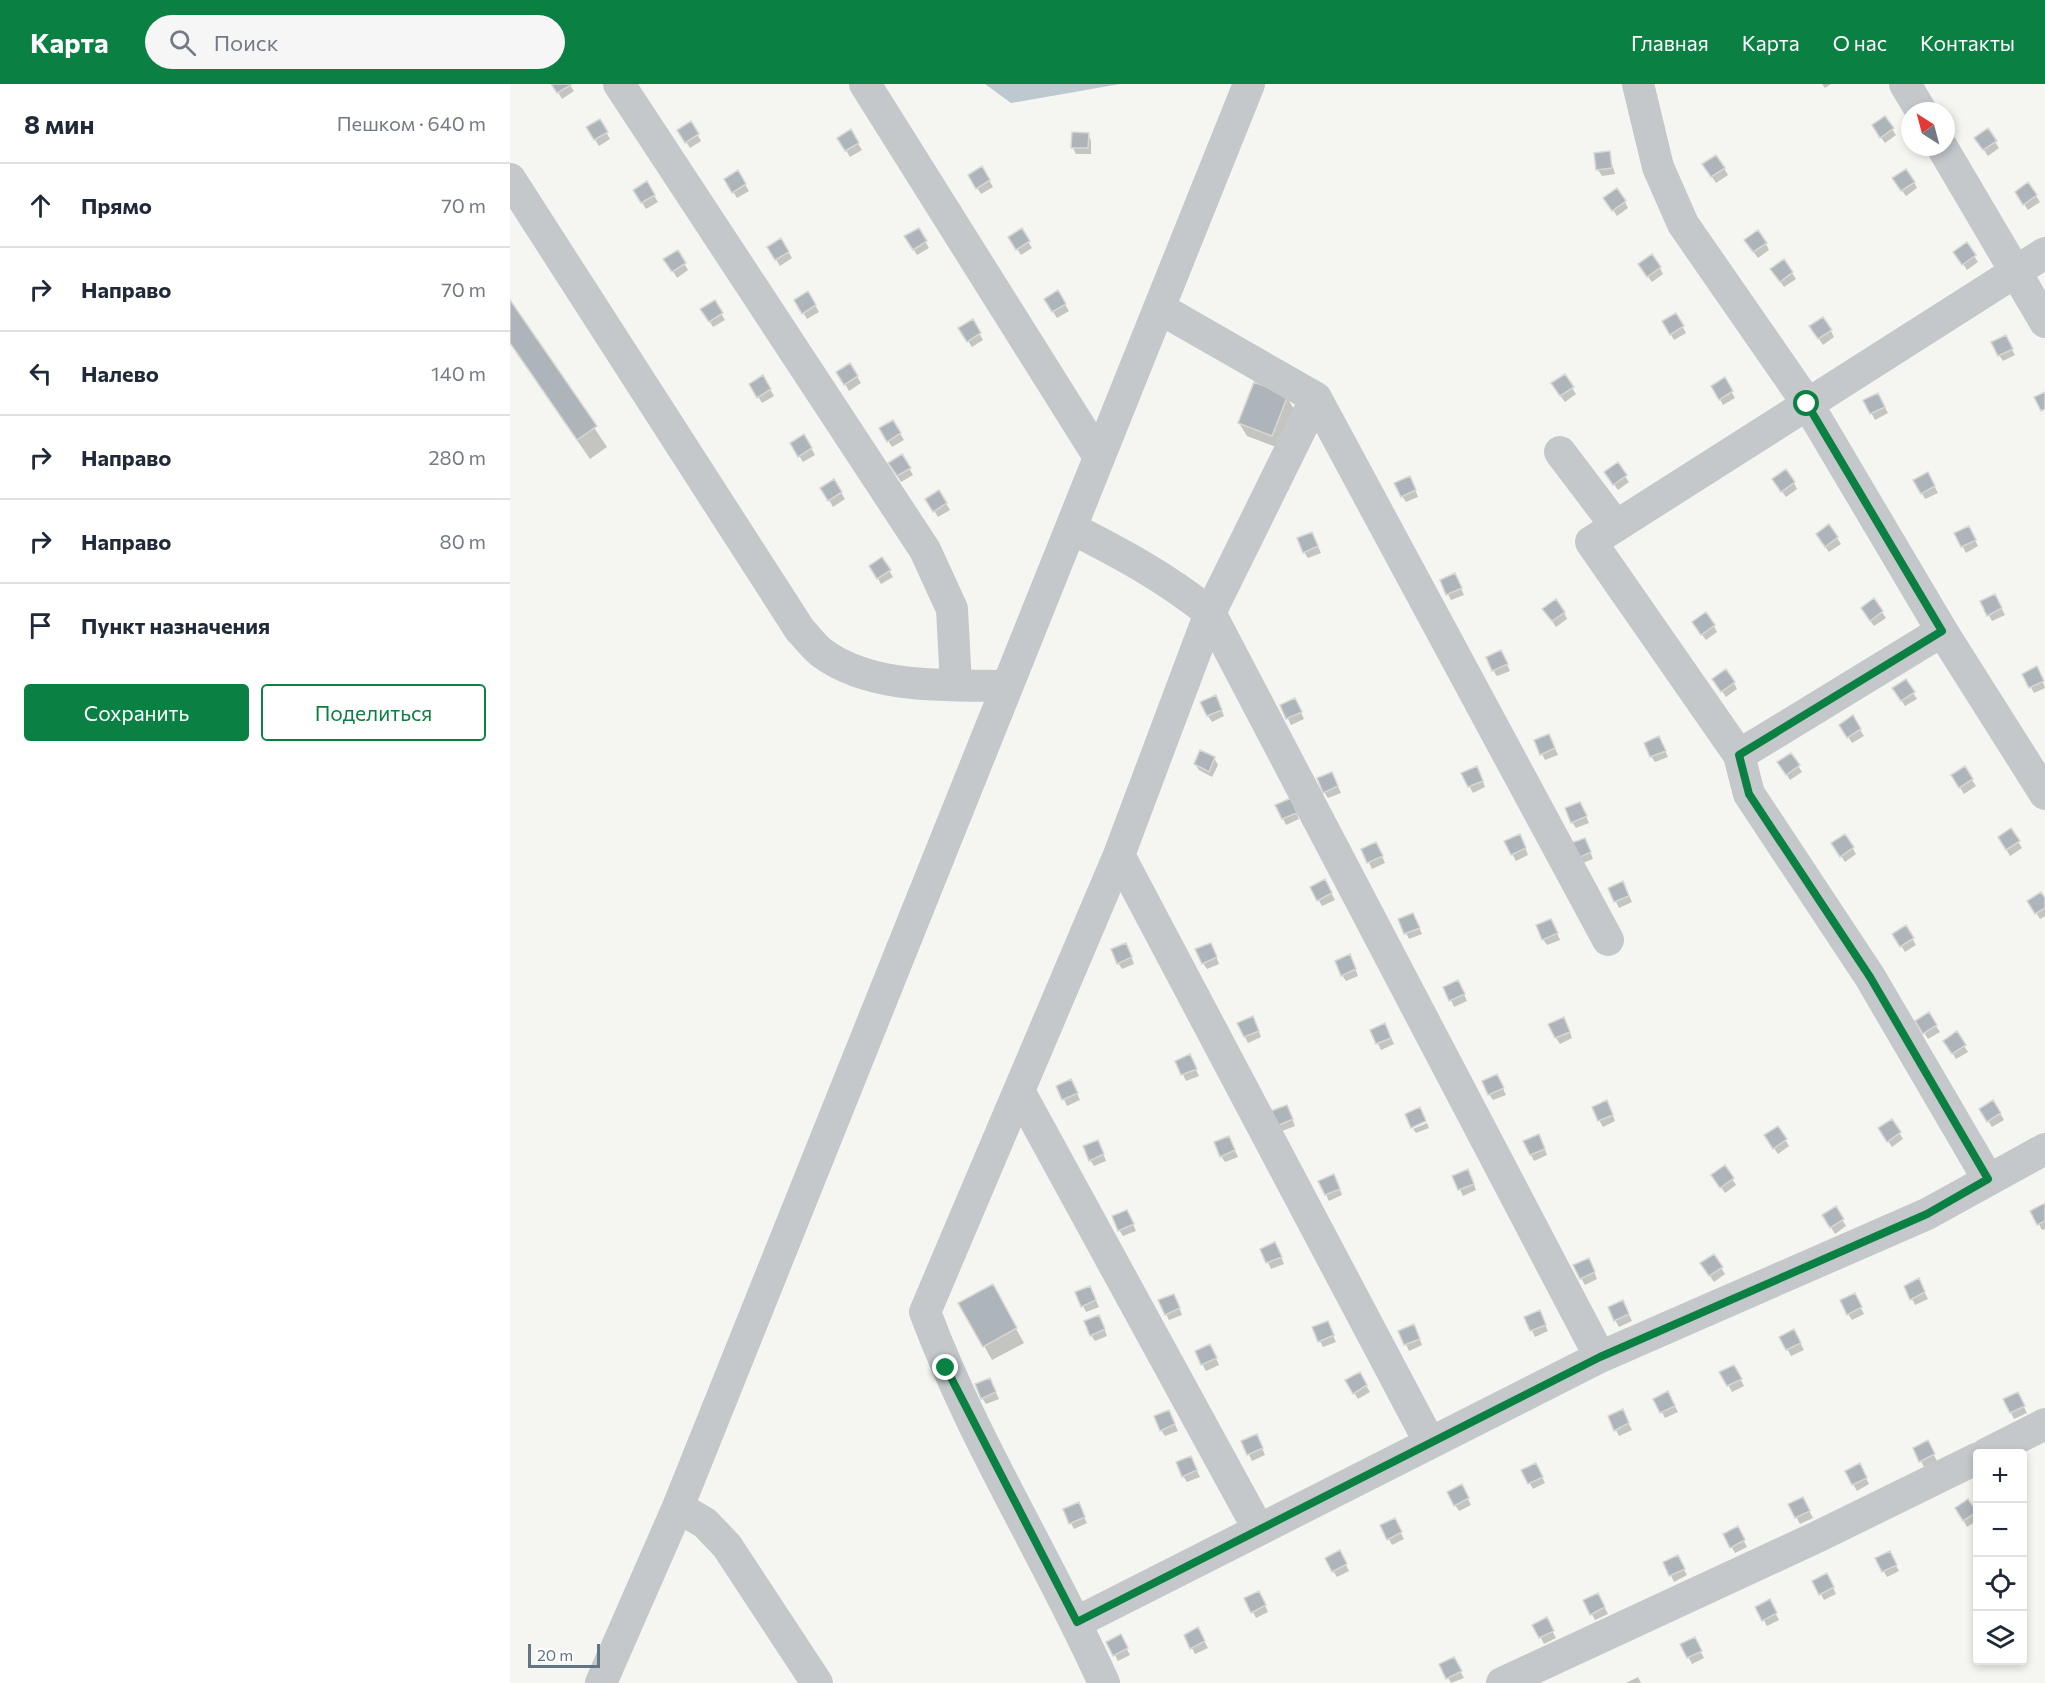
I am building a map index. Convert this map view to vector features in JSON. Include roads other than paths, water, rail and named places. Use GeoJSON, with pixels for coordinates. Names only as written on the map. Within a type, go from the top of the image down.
{"type":"FeatureCollection","features":[{"type":"Feature","properties":{"kind":"street"},"geometry":{"type":"LineString","coordinates":[[619,84],[926,550],[952,609],[956,685]]}},
{"type":"Feature","properties":{"kind":"street"},"geometry":{"type":"LineString","coordinates":[[865,84],[1099,457]]}},
{"type":"Feature","properties":{"kind":"street"},"geometry":{"type":"LineString","coordinates":[[601,1683],[678,1507],[1249,84]]}},
{"type":"Feature","properties":{"kind":"street"},"geometry":{"type":"LineString","coordinates":[[1638,84],[1658,167],[1683,224],[1807,404],[1942,631],[2045,794]]}},
{"type":"Feature","properties":{"kind":"street"},"geometry":{"type":"LineString","coordinates":[[1905,84],[1916,102]]}},
{"type":"Feature","properties":{"kind":"street"},"geometry":{"type":"LineString","coordinates":[[1947,156],[2045,322]]}},
{"type":"Feature","properties":{"kind":"street"},"geometry":{"type":"LineString","coordinates":[[510,179],[800,630],[822,653],[867,673],[893,680],[1007,686]]}},
{"type":"Feature","properties":{"kind":"street"},"geometry":{"type":"LineString","coordinates":[[1988,1179],[1870,977],[1749,794],[1739,755],[1591,542],[2017,273],[2045,253]]}},
{"type":"Feature","properties":{"kind":"street"},"geometry":{"type":"LineString","coordinates":[[1159,308],[1316,398],[1608,940]]}},
{"type":"Feature","properties":{"kind":"street"},"geometry":{"type":"LineString","coordinates":[[1104,1683],[1077,1622],[946,1368],[925,1312],[1119,855],[1209,613],[1316,398]]}},
{"type":"Feature","properties":{"kind":"street"},"geometry":{"type":"LineString","coordinates":[[1560,452],[1616,526]]}},
{"type":"Feature","properties":{"kind":"street"},"geometry":{"type":"LineString","coordinates":[[1071,528],[1136,560],[1172,583],[1209,613],[1600,1357]]}},
{"type":"Feature","properties":{"kind":"street"},"geometry":{"type":"LineString","coordinates":[[1739,755],[1942,631]]}},
{"type":"Feature","properties":{"kind":"street"},"geometry":{"type":"LineString","coordinates":[[1119,855],[1430,1443]]}},
{"type":"Feature","properties":{"kind":"street"},"geometry":{"type":"LineString","coordinates":[[1019,1091],[1259,1530]]}},
{"type":"Feature","properties":{"kind":"street"},"geometry":{"type":"LineString","coordinates":[[1077,1622],[1600,1357],[1927,1214],[2045,1149]]}},
{"type":"Feature","properties":{"kind":"street"},"geometry":{"type":"LineString","coordinates":[[1996,1449],[2045,1424]]}},
{"type":"Feature","properties":{"kind":"street"},"geometry":{"type":"LineString","coordinates":[[1502,1683],[1819,1536],[1973,1460]]}},
{"type":"Feature","properties":{"kind":"street"},"geometry":{"type":"LineString","coordinates":[[678,1507],[705,1523],[727,1546],[817,1683]]}}]}
